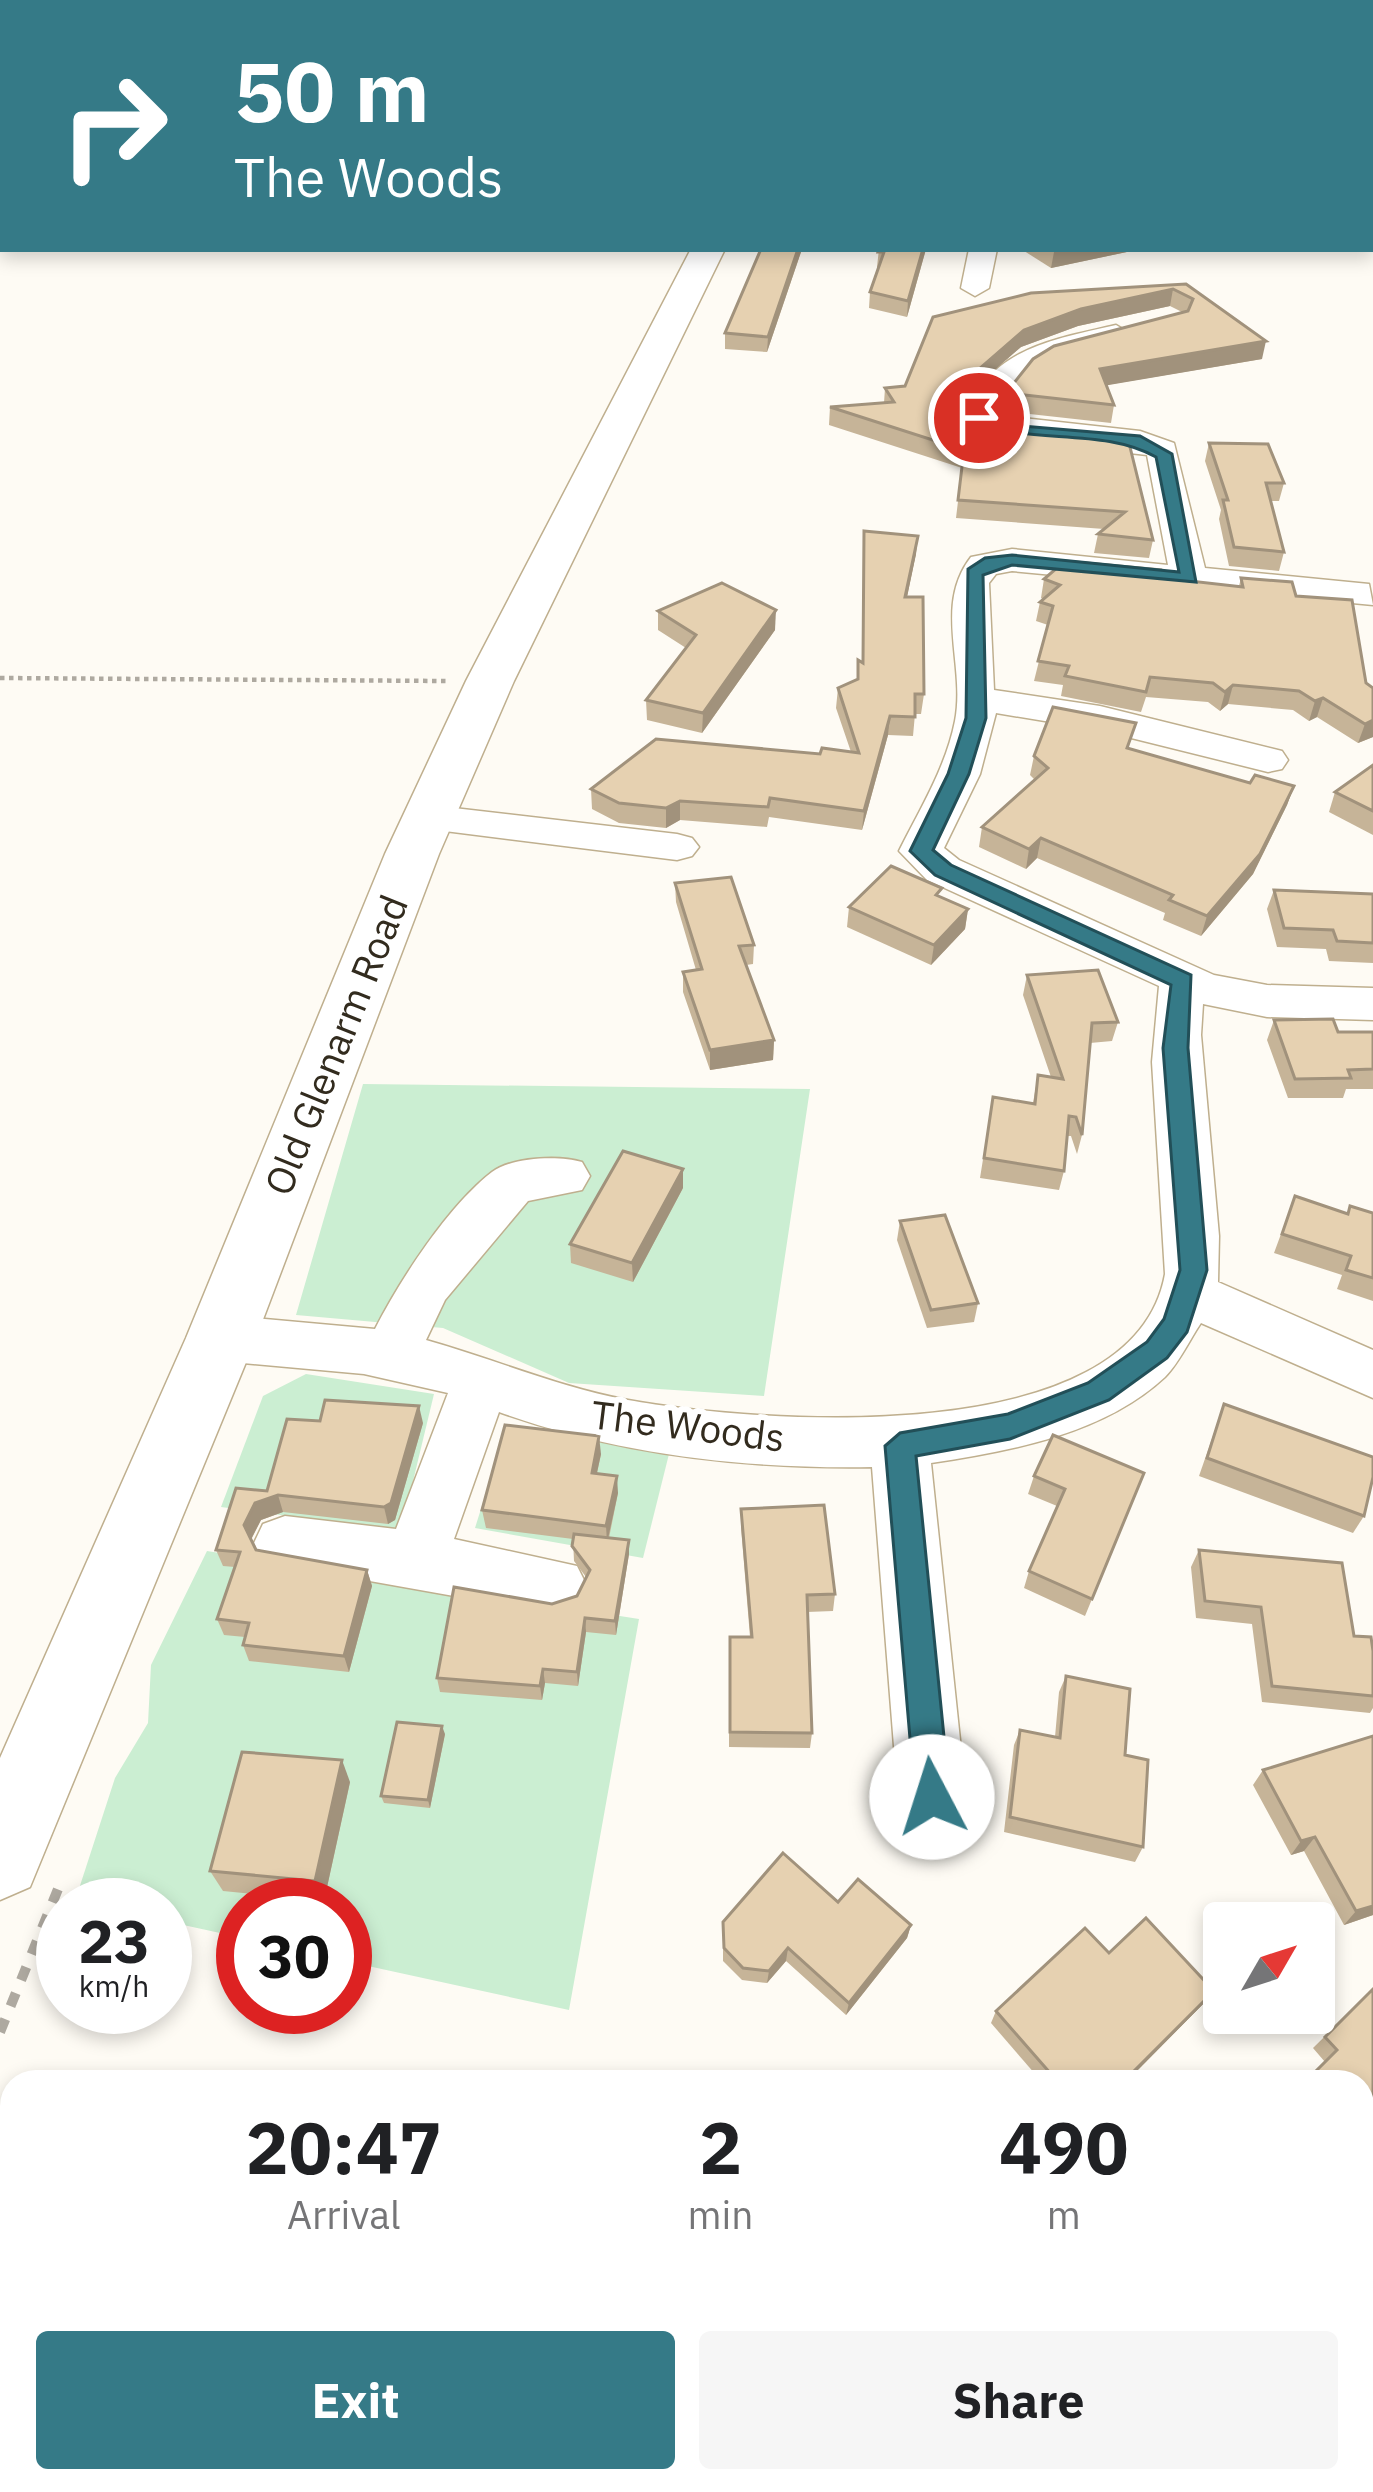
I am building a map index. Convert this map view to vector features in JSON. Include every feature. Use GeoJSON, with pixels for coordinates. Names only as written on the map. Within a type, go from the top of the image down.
{"type":"FeatureCollection","features":[{"type":"Feature","properties":{"kind":"street","name":"Old Glenarm Road"},"geometry":{"type":"LineString","coordinates":[[0,1857],[221,1338],[428,818],[490,681],[706,252]]}},
{"type":"Feature","properties":{"kind":"street"},"geometry":{"type":"LineString","coordinates":[[975,288],[982,252]]}},
{"type":"Feature","properties":{"kind":"street"},"geometry":{"type":"LineString","coordinates":[[1151,324],[1015,363],[991,386],[979,418],[1007,430],[1140,441],[1162,450],[1190,578]]}},
{"type":"Feature","properties":{"kind":"street"},"geometry":{"type":"LineString","coordinates":[[1369,595],[1012,560],[984,565],[971,582],[979,699],[959,774],[921,848],[925,859],[1183,981],[1267,1000],[1373,1004]]}},
{"type":"Feature","properties":{"kind":"street"},"geometry":{"type":"LineString","coordinates":[[979,699],[1100,718],[1268,760]]}},
{"type":"Feature","properties":{"kind":"street"},"geometry":{"type":"LineString","coordinates":[[428,818],[677,847]]}},
{"type":"Feature","properties":{"kind":"street","name":"The Woods"},"geometry":{"type":"LineString","coordinates":[[221,1338],[389,1355],[558,1408],[624,1423],[743,1438],[900,1446],[1010,1426],[1099,1392],[1157,1350],[1189,1293],[1193,1241],[1175,1030],[1183,981]]}},
{"type":"Feature","properties":{"kind":"street"},"geometry":{"type":"LineString","coordinates":[[389,1355],[424,1287],[512,1184],[564,1176]]}},
{"type":"Feature","properties":{"kind":"street"},"geometry":{"type":"LineString","coordinates":[[1189,1293],[1373,1375]]}},
{"type":"Feature","properties":{"kind":"street"},"geometry":{"type":"LineString","coordinates":[[416,1558],[481,1381]]}},
{"type":"Feature","properties":{"kind":"street"},"geometry":{"type":"LineString","coordinates":[[900,1446],[932,1797]]}},
{"type":"Feature","properties":{"kind":"street"},"geometry":{"type":"LineString","coordinates":[[285,1543],[416,1558],[555,1586]]}},
{"type":"Feature","properties":{"kind":"path"},"geometry":{"type":"LineString","coordinates":[[0,678],[490,681]]}},
{"type":"Feature","properties":{"kind":"green space"},"geometry":{"type":"Polygon","coordinates":[[[363,1084],[810,1089],[764,1396],[569,1383],[443,1328],[296,1315],[363,1084]]]}},
{"type":"Feature","properties":{"kind":"green space"},"geometry":{"type":"Polygon","coordinates":[[[306,1374],[434,1394],[401,1531],[221,1507],[263,1396],[306,1374]]]}},
{"type":"Feature","properties":{"kind":"green space"},"geometry":{"type":"Polygon","coordinates":[[[507,1426],[669,1454],[643,1558],[475,1528],[507,1426]]]}},
{"type":"Feature","properties":{"kind":"green space"},"geometry":{"type":"Polygon","coordinates":[[[207,1551],[639,1619],[569,2010],[372,1967],[372,1878],[216,1878],[216,1932],[192,1927],[192,1878],[82,1878],[115,1778],[148,1723],[151,1665],[207,1551]]]}},
{"type":"Feature","properties":{"kind":"building"},"geometry":{"type":"Polygon","coordinates":[[[760,252],[797,252],[768,337],[725,333],[760,252]]]}},
{"type":"Feature","properties":{"kind":"building"},"geometry":{"type":"Polygon","coordinates":[[[884,252],[922,252],[908,301],[870,292],[884,252]]]}},
{"type":"Feature","properties":{"kind":"building"},"geometry":{"type":"Polygon","coordinates":[[[1186,284],[1266,341],[1100,369],[1114,405],[1006,393],[1033,359],[1054,346],[1188,311],[1193,299],[1173,289],[1081,309],[1024,330],[978,370],[961,399],[999,424],[1128,439],[1153,540],[1098,534],[1125,512],[958,500],[964,450],[830,407],[894,402],[885,388],[905,386],[933,317],[1031,293],[1186,284]]]}},
{"type":"Feature","properties":{"kind":"building"},"geometry":{"type":"Polygon","coordinates":[[[1209,443],[1268,444],[1284,483],[1266,483],[1284,552],[1234,547],[1223,500],[1228,500],[1209,443]]]}},
{"type":"Feature","properties":{"kind":"building"},"geometry":{"type":"Polygon","coordinates":[[[864,531],[918,536],[905,597],[923,597],[924,694],[915,694],[915,717],[890,716],[864,811],[770,798],[768,807],[680,801],[666,808],[619,803],[591,789],[656,739],[820,754],[822,748],[859,753],[838,688],[858,679],[858,660],[863,663],[864,531]]]}},
{"type":"Feature","properties":{"kind":"building"},"geometry":{"type":"Polygon","coordinates":[[[1065,561],[1161,570],[1163,578],[1243,587],[1241,578],[1292,582],[1296,596],[1352,600],[1366,683],[1373,688],[1373,720],[1365,724],[1323,698],[1315,701],[1299,691],[1233,685],[1225,692],[1213,683],[1150,677],[1146,692],[1065,676],[1069,666],[1038,661],[1053,606],[1040,602],[1060,585],[1044,579],[1065,561]]]}},
{"type":"Feature","properties":{"kind":"building"},"geometry":{"type":"Polygon","coordinates":[[[722,583],[776,610],[703,713],[646,700],[696,635],[658,611],[722,583]]]}},
{"type":"Feature","properties":{"kind":"building"},"geometry":{"type":"Polygon","coordinates":[[[1053,707],[1136,723],[1127,748],[1250,783],[1255,775],[1294,786],[1260,854],[1207,916],[1169,900],[1173,895],[1041,838],[1029,849],[982,827],[1048,768],[1034,756],[1053,707]]]}},
{"type":"Feature","properties":{"kind":"building"},"geometry":{"type":"Polygon","coordinates":[[[1373,765],[1373,811],[1335,792],[1373,765]]]}},
{"type":"Feature","properties":{"kind":"building"},"geometry":{"type":"Polygon","coordinates":[[[891,866],[942,888],[936,895],[968,909],[934,945],[849,907],[891,866]]]}},
{"type":"Feature","properties":{"kind":"building"},"geometry":{"type":"Polygon","coordinates":[[[731,877],[754,945],[739,946],[774,1040],[710,1050],[683,972],[702,969],[675,883],[731,877]]]}},
{"type":"Feature","properties":{"kind":"building"},"geometry":{"type":"Polygon","coordinates":[[[1274,890],[1373,894],[1373,943],[1337,941],[1333,930],[1284,928],[1274,890]]]}},
{"type":"Feature","properties":{"kind":"building"},"geometry":{"type":"Polygon","coordinates":[[[1098,970],[1118,1022],[1092,1023],[1082,1135],[1076,1117],[1069,1116],[1064,1171],[984,1158],[993,1097],[1035,1104],[1038,1075],[1063,1079],[1027,975],[1098,970]]]}},
{"type":"Feature","properties":{"kind":"building"},"geometry":{"type":"Polygon","coordinates":[[[1333,1019],[1338,1032],[1373,1032],[1373,1069],[1348,1070],[1351,1078],[1295,1079],[1274,1020],[1333,1019]]]}},
{"type":"Feature","properties":{"kind":"building"},"geometry":{"type":"Polygon","coordinates":[[[623,1151],[683,1169],[632,1263],[570,1244],[623,1151]]]}},
{"type":"Feature","properties":{"kind":"building"},"geometry":{"type":"Polygon","coordinates":[[[1295,1196],[1348,1214],[1350,1206],[1373,1213],[1373,1278],[1346,1270],[1351,1256],[1282,1234],[1295,1196]]]}},
{"type":"Feature","properties":{"kind":"building"},"geometry":{"type":"Polygon","coordinates":[[[945,1215],[978,1303],[931,1310],[900,1221],[945,1215]]]}},
{"type":"Feature","properties":{"kind":"building"},"geometry":{"type":"Polygon","coordinates":[[[325,1400],[419,1406],[391,1503],[384,1507],[278,1495],[255,1503],[244,1525],[256,1550],[367,1570],[344,1656],[243,1645],[249,1623],[217,1619],[240,1552],[216,1550],[236,1488],[267,1491],[287,1419],[320,1421],[325,1400]]]}},
{"type":"Feature","properties":{"kind":"building"},"geometry":{"type":"Polygon","coordinates":[[[1224,1404],[1373,1457],[1364,1516],[1207,1458],[1224,1404]]]}},
{"type":"Feature","properties":{"kind":"building"},"geometry":{"type":"Polygon","coordinates":[[[505,1425],[599,1436],[592,1473],[617,1476],[606,1526],[482,1510],[505,1425]]]}},
{"type":"Feature","properties":{"kind":"building"},"geometry":{"type":"Polygon","coordinates":[[[1053,1435],[1144,1473],[1092,1599],[1029,1571],[1065,1489],[1034,1476],[1053,1435]]]}},
{"type":"Feature","properties":{"kind":"building"},"geometry":{"type":"Polygon","coordinates":[[[824,1505],[835,1594],[807,1595],[812,1733],[730,1732],[730,1637],[752,1637],[741,1509],[824,1505]]]}},
{"type":"Feature","properties":{"kind":"building"},"geometry":{"type":"Polygon","coordinates":[[[574,1534],[629,1540],[615,1621],[585,1618],[577,1672],[543,1669],[540,1686],[437,1678],[454,1587],[552,1604],[577,1596],[590,1570],[572,1546],[574,1534]]]}},
{"type":"Feature","properties":{"kind":"building"},"geometry":{"type":"Polygon","coordinates":[[[1199,1550],[1342,1563],[1354,1636],[1371,1637],[1373,1696],[1272,1686],[1261,1607],[1205,1601],[1199,1550]]]}},
{"type":"Feature","properties":{"kind":"building"},"geometry":{"type":"Polygon","coordinates":[[[1066,1676],[1130,1689],[1125,1755],[1148,1760],[1143,1847],[1010,1817],[1020,1730],[1060,1738],[1066,1676]]]}},
{"type":"Feature","properties":{"kind":"building"},"geometry":{"type":"Polygon","coordinates":[[[397,1722],[442,1726],[428,1800],[381,1796],[397,1722]]]}},
{"type":"Feature","properties":{"kind":"building"},"geometry":{"type":"Polygon","coordinates":[[[1373,1736],[1373,1906],[1356,1911],[1315,1837],[1301,1841],[1263,1770],[1373,1736]]]}},
{"type":"Feature","properties":{"kind":"building"},"geometry":{"type":"Polygon","coordinates":[[[242,1752],[342,1760],[316,1878],[210,1871],[242,1752]]]}},
{"type":"Feature","properties":{"kind":"building"},"geometry":{"type":"Polygon","coordinates":[[[783,1853],[838,1902],[858,1879],[911,1925],[849,2003],[788,1948],[769,1971],[743,1968],[724,1948],[723,1922],[783,1853]]]}},
{"type":"Feature","properties":{"kind":"building"},"geometry":{"type":"Polygon","coordinates":[[[1146,1918],[1203,1979],[1203,2002],[1135,2070],[1048,2070],[996,2011],[1085,1928],[1109,1953],[1146,1918]]]}},
{"type":"Feature","properties":{"kind":"building"},"geometry":{"type":"Polygon","coordinates":[[[1373,1989],[1373,2070],[1317,2070],[1337,2050],[1325,2037],[1335,2034],[1335,2027],[1373,1989]]]}},
{"type":"Feature","properties":{"kind":"route"},"geometry":{"type":"LineString","coordinates":[[932,1797],[900,1446],[1010,1426],[1099,1392],[1157,1350],[1177,1324],[1193,1270],[1175,1048],[1183,981],[943,870],[921,851],[959,774],[976,718],[974,573],[991,562],[1012,560],[1190,578],[1164,454],[1140,441],[1007,430],[979,418]]}}]}
